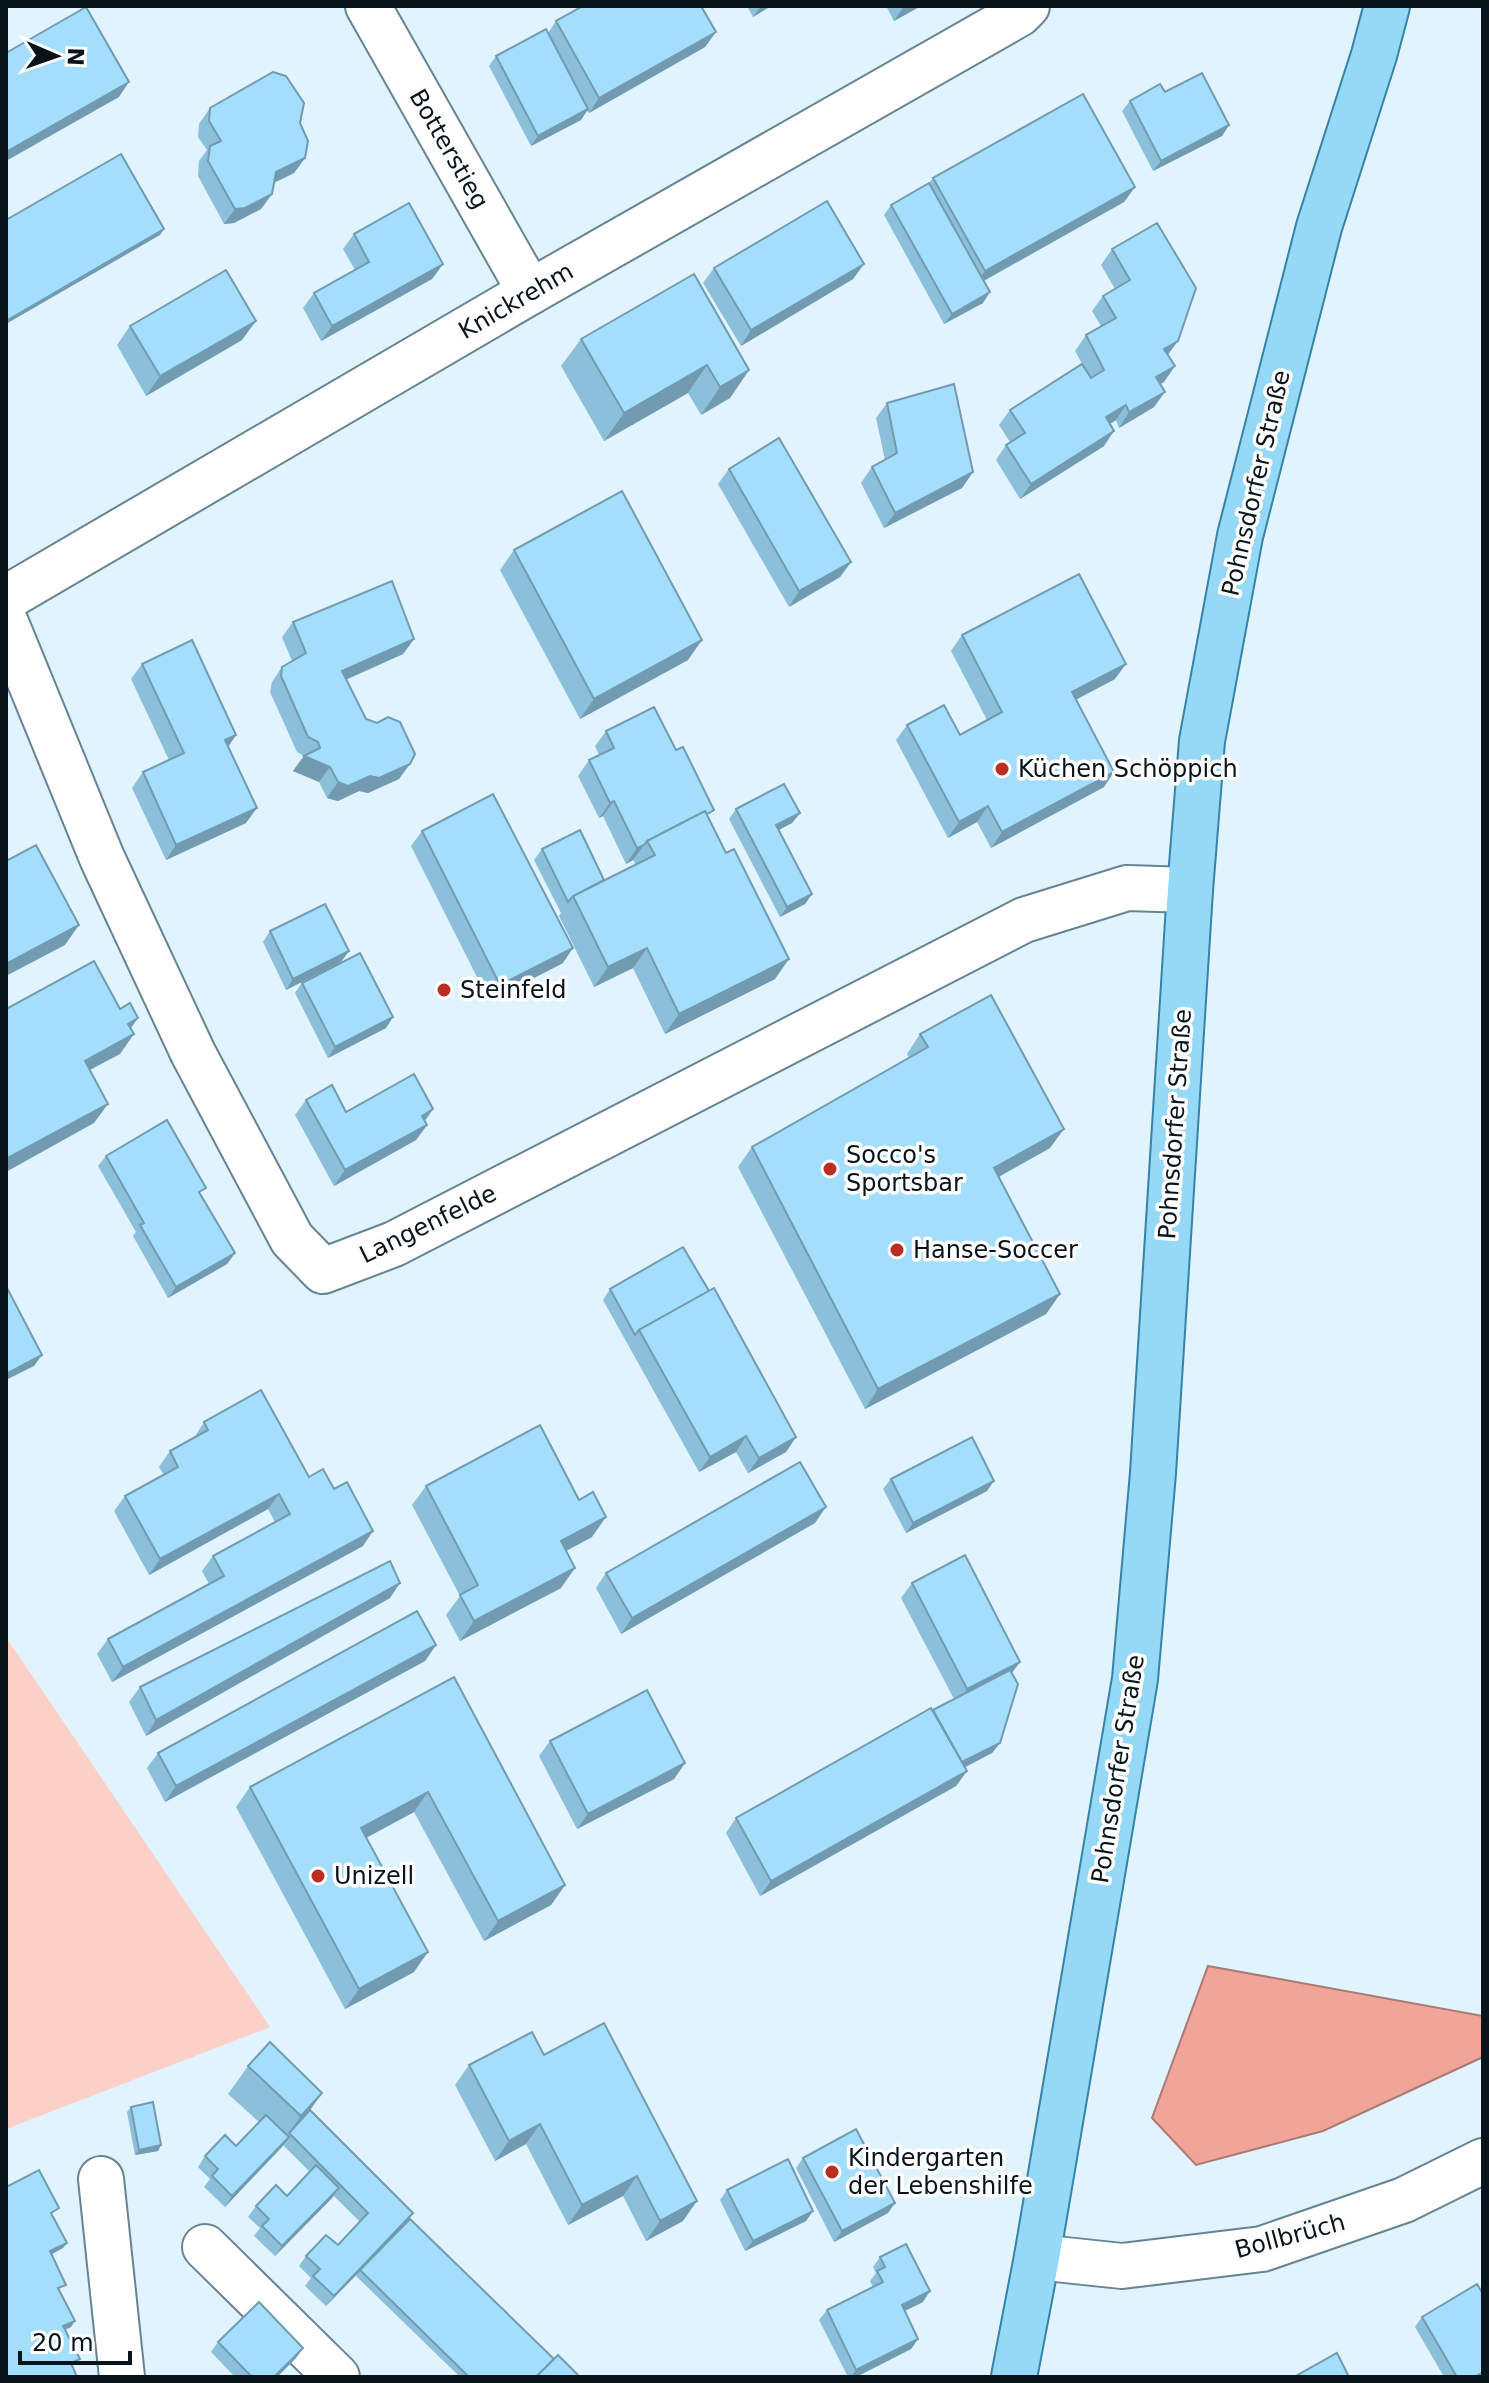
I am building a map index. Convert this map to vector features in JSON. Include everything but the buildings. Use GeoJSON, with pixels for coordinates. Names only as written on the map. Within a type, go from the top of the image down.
{"type":"FeatureCollection","features":[{"type":"Feature","properties":{"kind":"main road","name":"Pohnsdorfer Straße"},"geometry":{"type":"LineString","coordinates":[[1014,2377],[1135,1679],[1153,1473],[1202,741],[1240,536],[1319,227],[1387,6]]}},
{"type":"Feature","properties":{"kind":"street","name":"Botterstieg"},"geometry":{"type":"LineString","coordinates":[[368,6],[530,292]]}},
{"type":"Feature","properties":{"kind":"street","name":"Knickrehm"},"geometry":{"type":"LineString","coordinates":[[6,598],[530,292],[1019,14],[1027,6]]}},
{"type":"Feature","properties":{"kind":"street","name":"Langenfelde"},"geometry":{"type":"LineString","coordinates":[[6,623],[102,858],[193,1053],[292,1239],[323,1271],[394,1244],[1024,920],[1127,888],[1190,890]]}},
{"type":"Feature","properties":{"kind":"street","name":"Bollbrüch"},"geometry":{"type":"LineString","coordinates":[[1037,2257],[1122,2266],[1262,2249],[1404,2200],[1483,2161]]}},
{"type":"Feature","properties":{"kind":"street"},"geometry":{"type":"LineString","coordinates":[[101,2179],[122,2377]]}},
{"type":"Feature","properties":{"kind":"street"},"geometry":{"type":"LineString","coordinates":[[205,2247],[337,2377]]}},
{"type":"Feature","properties":{"kind":"shaded area"},"geometry":{"type":"Polygon","coordinates":[[[6,1637],[270,2027],[6,2129],[6,1637]]]}},
{"type":"Feature","properties":{"kind":"shaded area"},"geometry":{"type":"Polygon","coordinates":[[[1208,1966],[1483,2016],[1483,2057],[1323,2131],[1196,2165],[1152,2118],[1208,1966]]]}},
{"type":"Feature","properties":{"kind":"place","name":"Küchen Schöppich"},"geometry":{"type":"Point","coordinates":[1002,769]}},
{"type":"Feature","properties":{"kind":"place","name":"Steinfeld"},"geometry":{"type":"Point","coordinates":[444,990]}},
{"type":"Feature","properties":{"kind":"place","name":"Socco's Sportsbar"},"geometry":{"type":"Point","coordinates":[830,1169]}},
{"type":"Feature","properties":{"kind":"place","name":"Hanse-Soccer"},"geometry":{"type":"Point","coordinates":[897,1250]}},
{"type":"Feature","properties":{"kind":"place","name":"Unizell"},"geometry":{"type":"Point","coordinates":[318,1876]}},
{"type":"Feature","properties":{"kind":"place","name":"Kindergarten der Lebenshilfe"},"geometry":{"type":"Point","coordinates":[832,2172]}}]}
